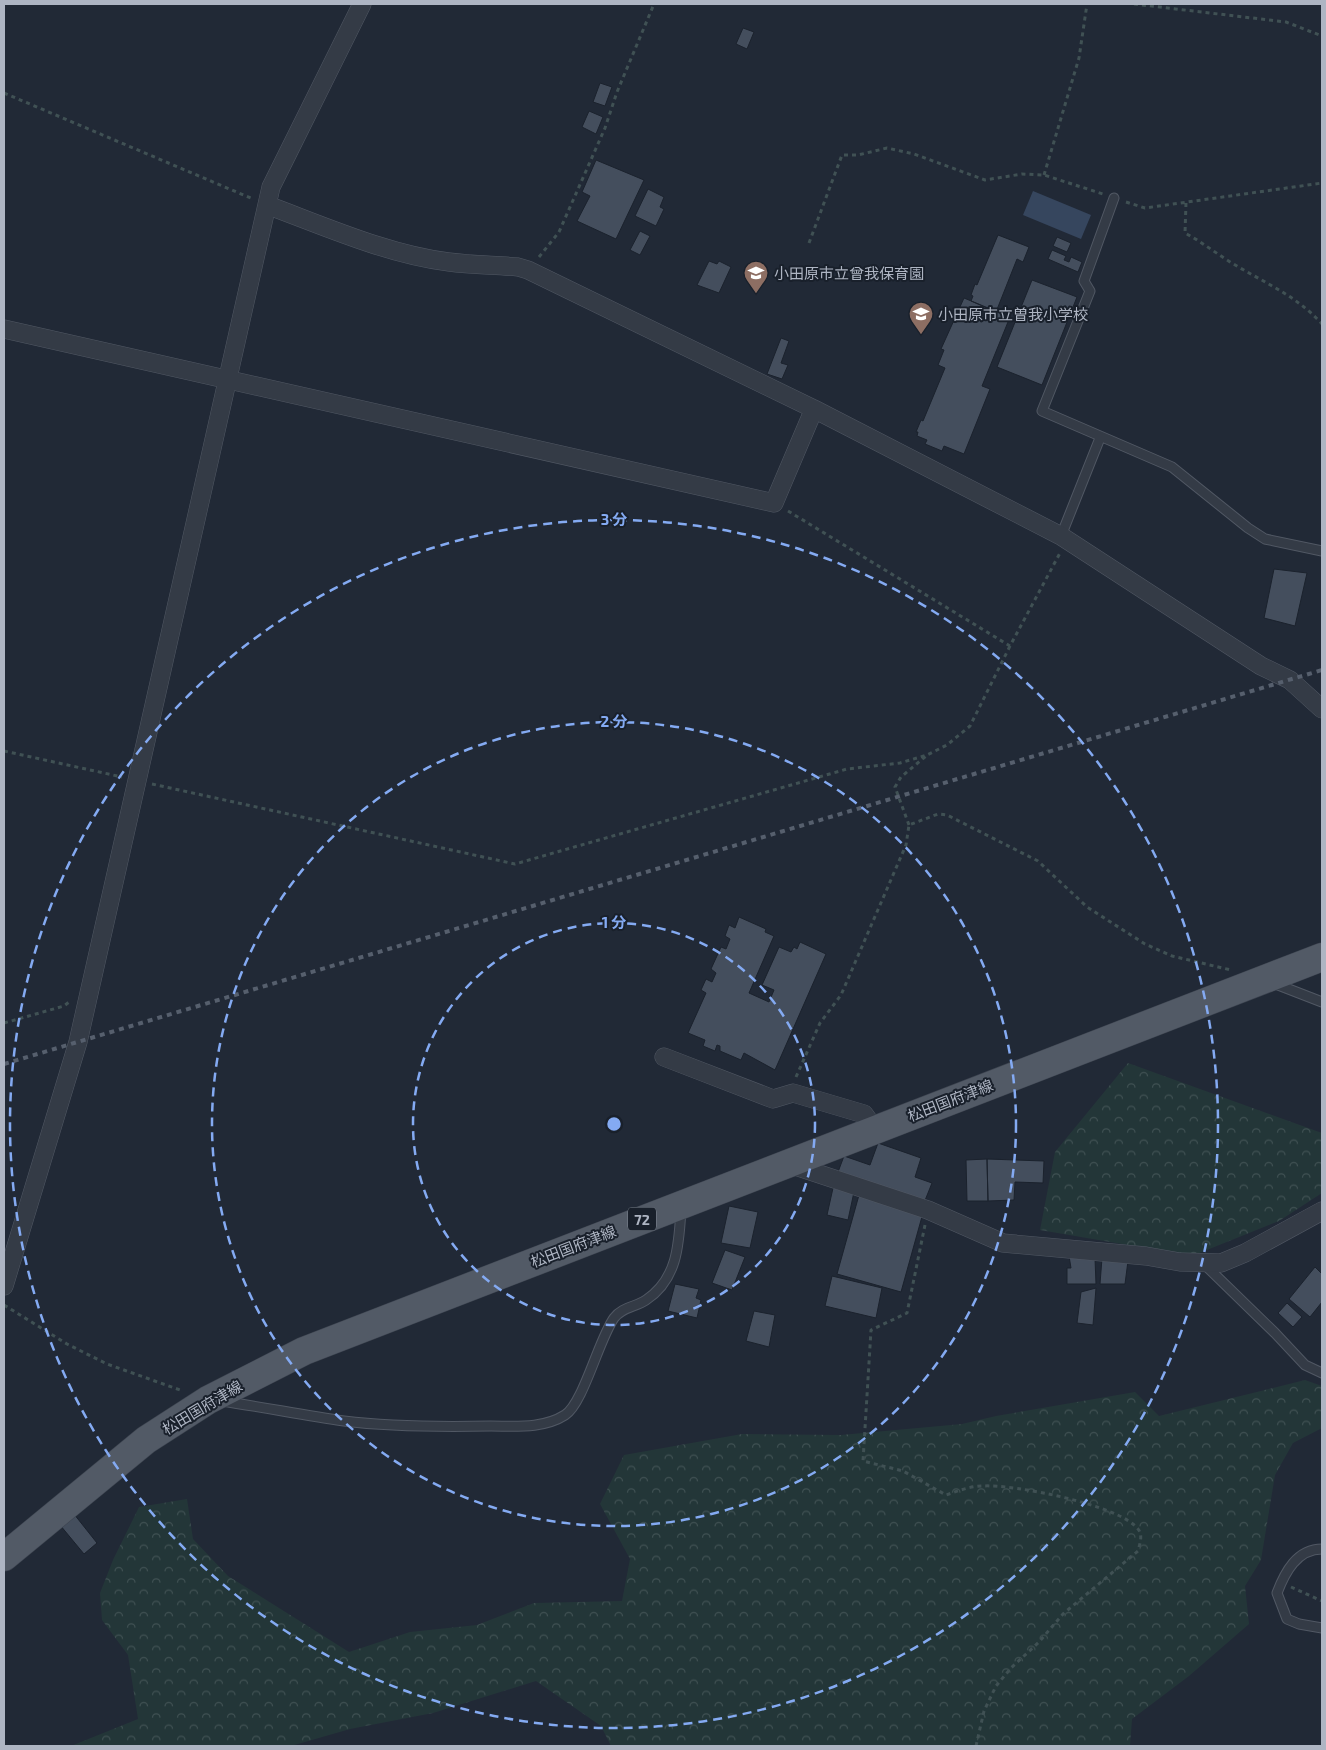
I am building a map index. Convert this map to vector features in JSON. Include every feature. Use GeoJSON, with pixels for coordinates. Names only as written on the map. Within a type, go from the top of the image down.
{"type":"FeatureCollection","features":[{"type":"Feature","properties":{"kind":"main road","name":"松田国府津線"},"geometry":{"type":"LineString","coordinates":[[4,1557],[146,1440],[208,1400],[304,1352],[681,1204],[789,1164],[1322,957]]}},
{"type":"Feature","properties":{"kind":"street"},"geometry":{"type":"LineString","coordinates":[[4,1286],[78,1042],[226,379],[271,187],[362,4]]}},
{"type":"Feature","properties":{"kind":"street"},"geometry":{"type":"LineString","coordinates":[[267,205],[353,236],[417,255],[448,262],[518,267],[528,270],[814,409],[1064,539],[1261,666],[1290,680],[1322,709]]}},
{"type":"Feature","properties":{"kind":"street"},"geometry":{"type":"LineString","coordinates":[[4,329],[774,502],[814,409]]}},
{"type":"Feature","properties":{"kind":"street"},"geometry":{"type":"LineString","coordinates":[[664,1057],[773,1099],[793,1092],[864,1114],[875,1129]]}},
{"type":"Feature","properties":{"kind":"street"},"geometry":{"type":"LineString","coordinates":[[789,1164],[928,1210],[1003,1243],[1146,1256],[1204,1264],[1221,1263],[1245,1253],[1322,1211]]}},
{"type":"Feature","properties":{"kind":"lane"},"geometry":{"type":"LineString","coordinates":[[1114,198],[1084,281],[1090,291],[1042,411],[1100,438],[1172,467],[1265,540],[1322,551]]}},
{"type":"Feature","properties":{"kind":"lane"},"geometry":{"type":"LineString","coordinates":[[1064,539],[1100,438]]}},
{"type":"Feature","properties":{"kind":"lane"},"geometry":{"type":"LineString","coordinates":[[1258,982],[1322,1002]]}},
{"type":"Feature","properties":{"kind":"lane"},"geometry":{"type":"LineString","coordinates":[[208,1400],[279,1409],[345,1421],[435,1427],[534,1426],[566,1415],[577,1398],[615,1316],[628,1307],[645,1301],[661,1289],[671,1273],[679,1249],[681,1204]]}},
{"type":"Feature","properties":{"kind":"lane"},"geometry":{"type":"LineString","coordinates":[[1204,1264],[1305,1365],[1322,1372]]}},
{"type":"Feature","properties":{"kind":"lane"},"geometry":{"type":"LineString","coordinates":[[1322,1549],[1315,1549],[1300,1555],[1281,1582],[1277,1593],[1287,1618],[1299,1624],[1322,1628]]}},
{"type":"Feature","properties":{"kind":"path"},"geometry":{"type":"LineString","coordinates":[[528,270],[559,232],[605,128],[617,92],[654,4]]}},
{"type":"Feature","properties":{"kind":"path"},"geometry":{"type":"LineString","coordinates":[[1044,175],[1079,58],[1087,4]]}},
{"type":"Feature","properties":{"kind":"path"},"geometry":{"type":"LineString","coordinates":[[1134,4],[1286,22],[1322,36]]}},
{"type":"Feature","properties":{"kind":"path"},"geometry":{"type":"LineString","coordinates":[[4,93],[267,205]]}},
{"type":"Feature","properties":{"kind":"path"},"geometry":{"type":"LineString","coordinates":[[809,243],[842,155],[858,155],[887,148],[914,154],[985,180],[1022,174],[1044,175],[1145,208],[1322,182]]}},
{"type":"Feature","properties":{"kind":"path"},"geometry":{"type":"LineString","coordinates":[[1186,203],[1185,233],[1210,246],[1227,260],[1282,290],[1322,324]]}},
{"type":"Feature","properties":{"kind":"path"},"geometry":{"type":"LineString","coordinates":[[774,502],[1010,646]]}},
{"type":"Feature","properties":{"kind":"path"},"geometry":{"type":"LineString","coordinates":[[793,1092],[796,1078],[820,1023],[841,995],[906,845],[909,826],[896,787],[901,777],[927,756],[947,745],[970,726],[1064,539]]}},
{"type":"Feature","properties":{"kind":"path"},"geometry":{"type":"LineString","coordinates":[[4,751],[515,864],[847,769],[900,762],[927,756]]}},
{"type":"Feature","properties":{"kind":"path"},"geometry":{"type":"LineString","coordinates":[[909,826],[938,814],[947,815],[1038,861],[1087,907],[1145,944],[1172,956],[1224,967],[1258,982]]}},
{"type":"Feature","properties":{"kind":"path"},"geometry":{"type":"LineString","coordinates":[[4,1022],[64,1006],[73,998]]}},
{"type":"Feature","properties":{"kind":"path"},"geometry":{"type":"LineString","coordinates":[[928,1210],[907,1312],[872,1330],[863,1461],[903,1472],[946,1495],[966,1488],[984,1486],[1069,1499],[1107,1509],[1127,1519],[1139,1530],[1141,1540],[1138,1551],[1063,1614],[996,1686],[984,1711],[976,1746]]}},
{"type":"Feature","properties":{"kind":"path"},"geometry":{"type":"LineString","coordinates":[[4,1305],[67,1344],[107,1364],[208,1400]]}},
{"type":"Feature","properties":{"kind":"path"},"geometry":{"type":"LineString","coordinates":[[1281,1582],[1322,1601]]}},
{"type":"Feature","properties":{"kind":"green space"},"geometry":{"type":"Polygon","coordinates":[[[1128,1063],[1322,1133],[1322,1193],[1279,1221],[1192,1256],[1040,1230],[1055,1152],[1128,1063]]]}},
{"type":"Feature","properties":{"kind":"green space"},"geometry":{"type":"Polygon","coordinates":[[[1305,1380],[1322,1386],[1322,1428],[1293,1443],[1275,1475],[1261,1560],[1245,1586],[1249,1624],[1189,1676],[1132,1719],[1130,1746],[611,1746],[601,1726],[536,1681],[433,1713],[350,1729],[291,1746],[71,1746],[138,1719],[128,1655],[102,1620],[100,1593],[113,1560],[139,1507],[187,1499],[193,1539],[228,1576],[349,1652],[410,1632],[477,1625],[534,1603],[622,1601],[630,1559],[600,1504],[624,1455],[742,1434],[841,1435],[962,1424],[996,1416],[1135,1392],[1159,1416],[1305,1380]]]}},
{"type":"Feature","properties":{"kind":"water"},"geometry":{"type":"Polygon","coordinates":[[[1033,191],[1091,215],[1081,239],[1023,215],[1033,191]]]}},
{"type":"Feature","properties":{"kind":"building"},"geometry":{"type":"Polygon","coordinates":[[[743,28],[754,32],[747,49],[736,44],[743,28]]]}},
{"type":"Feature","properties":{"kind":"building"},"geometry":{"type":"Polygon","coordinates":[[[600,83],[612,87],[605,106],[593,102],[600,83]]]}},
{"type":"Feature","properties":{"kind":"building"},"geometry":{"type":"Polygon","coordinates":[[[589,111],[603,117],[596,134],[582,127],[589,111]]]}},
{"type":"Feature","properties":{"kind":"building"},"geometry":{"type":"Polygon","coordinates":[[[596,160],[644,180],[616,239],[577,221],[590,196],[582,192],[596,160]]]}},
{"type":"Feature","properties":{"kind":"building"},"geometry":{"type":"Polygon","coordinates":[[[648,189],[664,197],[660,207],[664,209],[656,226],[635,216],[648,189]]]}},
{"type":"Feature","properties":{"kind":"building"},"geometry":{"type":"Polygon","coordinates":[[[640,231],[650,236],[640,255],[630,250],[640,231]]]}},
{"type":"Feature","properties":{"kind":"building"},"geometry":{"type":"Polygon","coordinates":[[[998,235],[1029,247],[1023,262],[1017,259],[996,312],[971,301],[973,296],[971,295],[998,235]]]}},
{"type":"Feature","properties":{"kind":"building"},"geometry":{"type":"Polygon","coordinates":[[[1057,237],[1071,243],[1067,252],[1053,246],[1057,237]]]}},
{"type":"Feature","properties":{"kind":"building"},"geometry":{"type":"Polygon","coordinates":[[[1052,250],[1066,256],[1064,260],[1069,262],[1071,257],[1082,262],[1078,272],[1048,259],[1052,250]]]}},
{"type":"Feature","properties":{"kind":"building"},"geometry":{"type":"Polygon","coordinates":[[[709,261],[717,264],[719,261],[731,267],[719,293],[697,285],[709,261]]]}},
{"type":"Feature","properties":{"kind":"building"},"geometry":{"type":"Polygon","coordinates":[[[1032,280],[1077,297],[1042,385],[997,367],[1032,280]]]}},
{"type":"Feature","properties":{"kind":"building"},"geometry":{"type":"Polygon","coordinates":[[[964,298],[1010,317],[982,386],[990,389],[964,454],[944,446],[942,451],[925,444],[927,440],[917,436],[918,432],[916,432],[921,420],[923,421],[945,368],[938,365],[944,350],[941,349],[964,298]]]}},
{"type":"Feature","properties":{"kind":"building"},"geometry":{"type":"Polygon","coordinates":[[[781,338],[789,341],[781,363],[788,365],[782,379],[767,374],[781,338]]]}},
{"type":"Feature","properties":{"kind":"building"},"geometry":{"type":"Polygon","coordinates":[[[1274,569],[1307,573],[1295,626],[1264,618],[1274,569]]]}},
{"type":"Feature","properties":{"kind":"building"},"geometry":{"type":"Polygon","coordinates":[[[739,917],[766,929],[765,932],[774,936],[749,993],[769,1002],[774,990],[762,985],[779,947],[791,952],[794,947],[797,949],[800,942],[826,954],[775,1070],[744,1053],[741,1060],[720,1051],[720,1046],[717,1045],[715,1051],[703,1046],[705,1040],[688,1033],[706,993],[701,990],[706,979],[712,982],[716,973],[711,969],[721,947],[726,949],[730,939],[725,936],[729,925],[735,928],[739,917]]]}},
{"type":"Feature","properties":{"kind":"building"},"geometry":{"type":"Polygon","coordinates":[[[878,1143],[921,1158],[915,1177],[932,1183],[924,1203],[838,1172],[844,1156],[870,1165],[878,1143]]]}},
{"type":"Feature","properties":{"kind":"building"},"geometry":{"type":"Polygon","coordinates":[[[987,1159],[1044,1161],[1043,1183],[1015,1182],[1014,1200],[988,1201],[987,1159]]]}},
{"type":"Feature","properties":{"kind":"building"},"geometry":{"type":"Polygon","coordinates":[[[987,1159],[988,1201],[967,1201],[966,1160],[987,1159]]]}},
{"type":"Feature","properties":{"kind":"building"},"geometry":{"type":"Polygon","coordinates":[[[833,1188],[854,1192],[848,1220],[827,1215],[833,1188]]]}},
{"type":"Feature","properties":{"kind":"building"},"geometry":{"type":"Polygon","coordinates":[[[859,1195],[923,1213],[901,1292],[837,1274],[859,1195]]]}},
{"type":"Feature","properties":{"kind":"building"},"geometry":{"type":"Polygon","coordinates":[[[729,1206],[758,1212],[750,1248],[721,1243],[729,1206]]]}},
{"type":"Feature","properties":{"kind":"building"},"geometry":{"type":"Polygon","coordinates":[[[725,1250],[745,1257],[732,1290],[712,1283],[725,1250]]]}},
{"type":"Feature","properties":{"kind":"building"},"geometry":{"type":"Polygon","coordinates":[[[1069,1256],[1095,1258],[1096,1284],[1067,1284],[1067,1268],[1071,1268],[1069,1256]]]}},
{"type":"Feature","properties":{"kind":"building"},"geometry":{"type":"Polygon","coordinates":[[[1102,1258],[1128,1261],[1125,1284],[1100,1284],[1102,1258]]]}},
{"type":"Feature","properties":{"kind":"building"},"geometry":{"type":"Polygon","coordinates":[[[1315,1267],[1322,1274],[1322,1302],[1310,1317],[1289,1299],[1315,1267]]]}},
{"type":"Feature","properties":{"kind":"building"},"geometry":{"type":"Polygon","coordinates":[[[832,1276],[882,1288],[876,1318],[825,1306],[832,1276]]]}},
{"type":"Feature","properties":{"kind":"building"},"geometry":{"type":"Polygon","coordinates":[[[675,1284],[699,1289],[696,1298],[701,1300],[697,1318],[668,1311],[675,1284]]]}},
{"type":"Feature","properties":{"kind":"building"},"geometry":{"type":"Polygon","coordinates":[[[1096,1288],[1093,1325],[1077,1323],[1081,1292],[1096,1288]]]}},
{"type":"Feature","properties":{"kind":"building"},"geometry":{"type":"Polygon","coordinates":[[[1287,1303],[1302,1317],[1293,1327],[1278,1313],[1287,1303]]]}},
{"type":"Feature","properties":{"kind":"building"},"geometry":{"type":"Polygon","coordinates":[[[754,1311],[775,1315],[769,1347],[746,1341],[754,1311]]]}},
{"type":"Feature","properties":{"kind":"building"},"geometry":{"type":"Polygon","coordinates":[[[74,1514],[97,1543],[84,1554],[60,1525],[74,1514]]]}},
{"type":"Feature","properties":{"kind":"railway"},"geometry":{"type":"LineString","coordinates":[[4,1064],[1322,670]]}},
{"type":"Feature","properties":{"kind":"place","name":"小田原市立曾我保育園"},"geometry":{"type":"Point","coordinates":[756,294]}},
{"type":"Feature","properties":{"kind":"place","name":"小田原市立曽我小学校"},"geometry":{"type":"Point","coordinates":[921,335]}}]}
